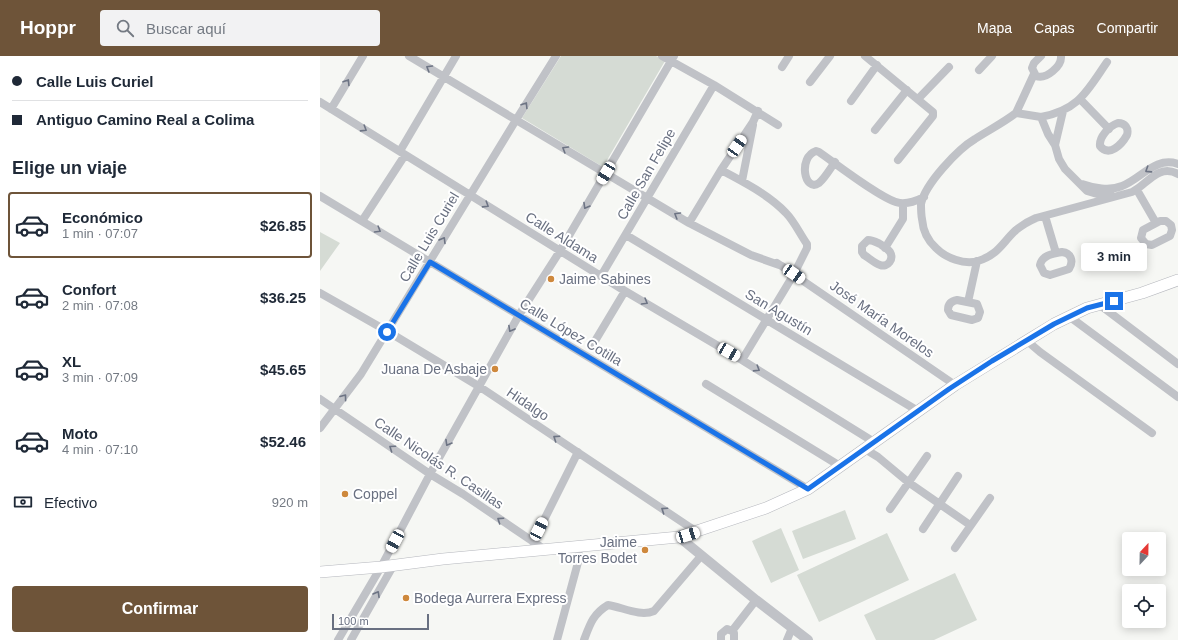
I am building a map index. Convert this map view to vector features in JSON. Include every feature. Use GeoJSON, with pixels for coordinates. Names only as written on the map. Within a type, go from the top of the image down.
{"type":"FeatureCollection","features":[{"type":"Feature","properties":{"kind":"main road"},"geometry":{"type":"LineString","coordinates":[[320,572],[679,537],[697,532],[766,508],[808,489],[955,385],[1054,324],[1087,308],[1154,290],[1178,280]]}},
{"type":"Feature","properties":{"kind":"street"},"geometry":{"type":"LineString","coordinates":[[331,109],[363,56]]}},
{"type":"Feature","properties":{"kind":"street","name":"José María Morelos"},"geometry":{"type":"LineString","coordinates":[[409,56],[689,223],[724,240],[761,254],[782,266],[955,385]]}},
{"type":"Feature","properties":{"kind":"street"},"geometry":{"type":"LineString","coordinates":[[363,220],[456,56]]}},
{"type":"Feature","properties":{"kind":"street","name":"Calle Luis Curiel"},"geometry":{"type":"LineString","coordinates":[[320,428],[362,374],[556,56]]}},
{"type":"Feature","properties":{"kind":"street"},"geometry":{"type":"LineString","coordinates":[[662,56],[673,58],[778,125]]}},
{"type":"Feature","properties":{"kind":"street"},"geometry":{"type":"LineString","coordinates":[[782,67],[789,56]]}},
{"type":"Feature","properties":{"kind":"street"},"geometry":{"type":"LineString","coordinates":[[810,82],[830,56]]}},
{"type":"Feature","properties":{"kind":"street"},"geometry":{"type":"LineString","coordinates":[[865,56],[932,110],[934,114],[898,160]]}},
{"type":"Feature","properties":{"kind":"street"},"geometry":{"type":"LineString","coordinates":[[979,70],[992,56]]}},
{"type":"Feature","properties":{"kind":"street"},"geometry":{"type":"LineString","coordinates":[[1041,56],[1033,65],[1032,68],[1034,74],[1016,113],[974,139],[952,158],[942,169],[924,197],[922,203],[922,224],[925,234],[941,253],[965,262],[977,261],[988,257],[997,251],[1015,231],[1026,222],[1137,190],[1153,175],[1160,172],[1168,171],[1178,174]]}},
{"type":"Feature","properties":{"kind":"street"},"geometry":{"type":"LineString","coordinates":[[1034,74],[1042,77],[1048,75],[1060,63],[1061,56]]}},
{"type":"Feature","properties":{"kind":"street"},"geometry":{"type":"LineString","coordinates":[[338,640],[381,567],[430,474],[519,315],[560,251],[673,58]]}},
{"type":"Feature","properties":{"kind":"street"},"geometry":{"type":"LineString","coordinates":[[1016,113],[1041,117],[1063,111],[1080,99],[1107,62]]}},
{"type":"Feature","properties":{"kind":"street"},"geometry":{"type":"LineString","coordinates":[[851,101],[877,66]]}},
{"type":"Feature","properties":{"kind":"street"},"geometry":{"type":"LineString","coordinates":[[918,99],[949,67]]}},
{"type":"Feature","properties":{"kind":"street","name":"Calle San Felipe"},"geometry":{"type":"LineString","coordinates":[[601,276],[714,85]]}},
{"type":"Feature","properties":{"kind":"street"},"geometry":{"type":"LineString","coordinates":[[875,130],[907,90]]}},
{"type":"Feature","properties":{"kind":"street"},"geometry":{"type":"LineString","coordinates":[[1080,99],[1109,129]]}},
{"type":"Feature","properties":{"kind":"street","name":"Calle Aldama"},"geometry":{"type":"LineString","coordinates":[[320,102],[625,291],[742,360],[870,445],[908,482],[970,525]]}},
{"type":"Feature","properties":{"kind":"street"},"geometry":{"type":"LineString","coordinates":[[689,223],[721,170],[753,122],[758,111]]}},
{"type":"Feature","properties":{"kind":"street"},"geometry":{"type":"LineString","coordinates":[[1055,145],[1063,111]]}},
{"type":"Feature","properties":{"kind":"street"},"geometry":{"type":"LineString","coordinates":[[1041,117],[1048,134],[1055,145],[1059,159],[1065,169],[1087,191],[1097,194],[1124,194]]}},
{"type":"Feature","properties":{"kind":"street"},"geometry":{"type":"LineString","coordinates":[[742,181],[753,122]]}},
{"type":"Feature","properties":{"kind":"street"},"geometry":{"type":"LineString","coordinates":[[835,162],[885,197],[898,203],[903,204],[912,202],[924,197]]}},
{"type":"Feature","properties":{"kind":"street"},"geometry":{"type":"LineString","coordinates":[[1081,184],[1086,186],[1108,188],[1120,187],[1131,182],[1156,165],[1170,162],[1178,164]]}},
{"type":"Feature","properties":{"kind":"street"},"geometry":{"type":"LineString","coordinates":[[721,170],[742,181],[775,203],[786,213],[807,244],[808,248],[767,320],[742,360]]}},
{"type":"Feature","properties":{"kind":"street"},"geometry":{"type":"LineString","coordinates":[[1137,190],[1156,223]]}},
{"type":"Feature","properties":{"kind":"street","name":"Calle López Cotilla"},"geometry":{"type":"LineString","coordinates":[[320,196],[363,220],[430,262],[808,489]]}},
{"type":"Feature","properties":{"kind":"street"},"geometry":{"type":"LineString","coordinates":[[885,248],[903,219],[903,204]]}},
{"type":"Feature","properties":{"kind":"street"},"geometry":{"type":"LineString","coordinates":[[1045,216],[1056,253]]}},
{"type":"Feature","properties":{"kind":"street","name":"San Agustín"},"geometry":{"type":"LineString","coordinates":[[626,235],[918,411]]}},
{"type":"Feature","properties":{"kind":"street"},"geometry":{"type":"LineString","coordinates":[[968,302],[977,261]]}},
{"type":"Feature","properties":{"kind":"street"},"geometry":{"type":"LineString","coordinates":[[592,346],[625,291]]}},
{"type":"Feature","properties":{"kind":"street","name":"Hidalgo"},"geometry":{"type":"LineString","coordinates":[[320,293],[480,387],[697,532]]}},
{"type":"Feature","properties":{"kind":"street"},"geometry":{"type":"LineString","coordinates":[[1100,305],[1178,364]]}},
{"type":"Feature","properties":{"kind":"street"},"geometry":{"type":"LineString","coordinates":[[1070,316],[1178,397]]}},
{"type":"Feature","properties":{"kind":"street"},"geometry":{"type":"LineString","coordinates":[[1026,340],[1040,352],[1152,432]]}},
{"type":"Feature","properties":{"kind":"street"},"geometry":{"type":"LineString","coordinates":[[706,384],[840,466]]}},
{"type":"Feature","properties":{"kind":"street","name":"Calle Nicolás R. Casillas"},"geometry":{"type":"LineString","coordinates":[[320,398],[430,474],[463,494],[544,549]]}},
{"type":"Feature","properties":{"kind":"street"},"geometry":{"type":"LineString","coordinates":[[533,542],[578,452]]}},
{"type":"Feature","properties":{"kind":"street"},"geometry":{"type":"LineString","coordinates":[[890,509],[927,456]]}},
{"type":"Feature","properties":{"kind":"street"},"geometry":{"type":"LineString","coordinates":[[923,529],[958,476]]}},
{"type":"Feature","properties":{"kind":"street"},"geometry":{"type":"LineString","coordinates":[[955,548],[990,498]]}},
{"type":"Feature","properties":{"kind":"street"},"geometry":{"type":"LineString","coordinates":[[679,537],[808,640]]}},
{"type":"Feature","properties":{"kind":"street"},"geometry":{"type":"LineString","coordinates":[[556,640],[579,558],[578,546]]}},
{"type":"Feature","properties":{"kind":"street"},"geometry":{"type":"LineString","coordinates":[[584,640],[593,619],[599,611],[608,605],[647,614],[654,611],[701,556]]}},
{"type":"Feature","properties":{"kind":"street"},"geometry":{"type":"LineString","coordinates":[[351,640],[393,566]]}},
{"type":"Feature","properties":{"kind":"street"},"geometry":{"type":"LineString","coordinates":[[732,630],[756,600]]}},
{"type":"Feature","properties":{"kind":"street"},"geometry":{"type":"LineString","coordinates":[[787,640],[792,628]]}},
{"type":"Feature","properties":{"kind":"street"},"geometry":{"type":"LineString","coordinates":[[721,640],[720,637],[722,632],[727,629],[732,630]]}},
{"type":"Feature","properties":{"kind":"street"},"geometry":{"type":"LineString","coordinates":[[732,630],[735,636],[734,640]]}},
{"type":"Feature","properties":{"kind":"shaded area"},"geometry":{"type":"Polygon","coordinates":[[[561,56],[656,56],[665,61],[603,167],[522,118],[561,56]]]}},
{"type":"Feature","properties":{"kind":"shaded area"},"geometry":{"type":"Polygon","coordinates":[[[320,232],[340,243],[320,271],[320,232]]]}},
{"type":"Feature","properties":{"kind":"shaded area"},"geometry":{"type":"Polygon","coordinates":[[[845,510],[856,539],[803,559],[792,531],[845,510]]]}},
{"type":"Feature","properties":{"kind":"shaded area"},"geometry":{"type":"Polygon","coordinates":[[[781,528],[799,570],[771,583],[752,541],[781,528]]]}},
{"type":"Feature","properties":{"kind":"shaded area"},"geometry":{"type":"Polygon","coordinates":[[[887,533],[909,580],[819,622],[797,575],[887,533]]]}},
{"type":"Feature","properties":{"kind":"shaded area"},"geometry":{"type":"Polygon","coordinates":[[[955,573],[977,620],[934,640],[876,640],[864,615],[955,573]]]}},
{"type":"Feature","properties":{"kind":"place","name":"Jaime Sabines"},"geometry":{"type":"Point","coordinates":[551,279]}},
{"type":"Feature","properties":{"kind":"place","name":"Juana De Asbaje"},"geometry":{"type":"Point","coordinates":[495,369]}},
{"type":"Feature","properties":{"kind":"place","name":"Coppel"},"geometry":{"type":"Point","coordinates":[345,494]}},
{"type":"Feature","properties":{"kind":"place","name":"Jaime Torres Bodet"},"geometry":{"type":"Point","coordinates":[645,550]}},
{"type":"Feature","properties":{"kind":"place","name":"Bodega Aurrera Express"},"geometry":{"type":"Point","coordinates":[406,598]}},
{"type":"Feature","properties":{"kind":"route"},"geometry":{"type":"LineString","coordinates":[[387,332],[430,262],[808,489],[949,389],[992,361],[1070,316],[1087,308],[1114,301]]}}]}
